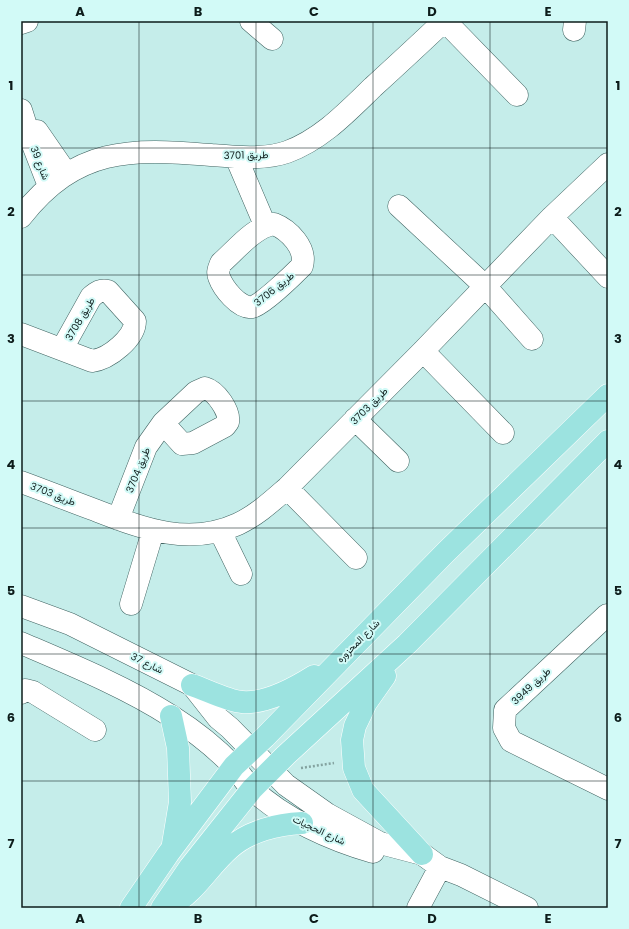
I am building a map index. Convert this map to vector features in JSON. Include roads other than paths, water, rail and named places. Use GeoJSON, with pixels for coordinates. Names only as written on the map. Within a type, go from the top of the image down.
{"type":"FeatureCollection","features":[{"type":"Feature","properties":{"kind":"main road","name":"شارع المحزوره"},"geometry":{"type":"LineString","coordinates":[[131,908],[173,848],[234,766],[252,750],[340,659],[608,394]]}},
{"type":"Feature","properties":{"kind":"main road"},"geometry":{"type":"LineString","coordinates":[[162,908],[207,845],[252,789],[286,755],[407,644],[608,442]]}},
{"type":"Feature","properties":{"kind":"main road"},"geometry":{"type":"LineString","coordinates":[[407,644],[366,703],[355,726],[352,740],[352,760],[362,790],[422,854]]}},
{"type":"Feature","properties":{"kind":"main road"},"geometry":{"type":"LineString","coordinates":[[192,685],[242,702],[252,701],[287,691],[340,659]]}},
{"type":"Feature","properties":{"kind":"main road"},"geometry":{"type":"LineString","coordinates":[[171,716],[178,748],[180,802],[173,848]]}},
{"type":"Feature","properties":{"kind":"main road"},"geometry":{"type":"LineString","coordinates":[[165,908],[185,897],[230,848],[245,838],[285,824],[302,824]]}},
{"type":"Feature","properties":{"kind":"street"},"geometry":{"type":"LineString","coordinates":[[21,23],[27,21]]}},
{"type":"Feature","properties":{"kind":"street"},"geometry":{"type":"LineString","coordinates":[[251,21],[272,39]]}},
{"type":"Feature","properties":{"kind":"street"},"geometry":{"type":"LineString","coordinates":[[444,21],[517,95]]}},
{"type":"Feature","properties":{"kind":"street","name":"طريق 3701"},"geometry":{"type":"LineString","coordinates":[[21,217],[58,180],[102,158],[123,153],[144,151],[236,157],[270,156],[286,152],[317,137],[331,127],[444,21]]}},
{"type":"Feature","properties":{"kind":"street","name":"شارع 39"},"geometry":{"type":"LineString","coordinates":[[22,113],[28,132],[58,180]]}},
{"type":"Feature","properties":{"kind":"street"},"geometry":{"type":"LineString","coordinates":[[236,157],[265,225]]}},
{"type":"Feature","properties":{"kind":"street","name":"طريق 3703"},"geometry":{"type":"LineString","coordinates":[[21,482],[153,531],[203,534],[220,531],[252,516],[287,488],[552,218],[608,164]]}},
{"type":"Feature","properties":{"kind":"street"},"geometry":{"type":"LineString","coordinates":[[398,206],[486,286],[532,339]]}},
{"type":"Feature","properties":{"kind":"street"},"geometry":{"type":"LineString","coordinates":[[552,218],[608,277]]}},
{"type":"Feature","properties":{"kind":"street","name":"طريق 3708"},"geometry":{"type":"LineString","coordinates":[[21,334],[62,349]]}},
{"type":"Feature","properties":{"kind":"street"},"geometry":{"type":"LineString","coordinates":[[423,351],[503,433]]}},
{"type":"Feature","properties":{"kind":"street"},"geometry":{"type":"LineString","coordinates":[[355,420],[398,461]]}},
{"type":"Feature","properties":{"kind":"street","name":"طريق 3704"},"geometry":{"type":"LineString","coordinates":[[118,519],[146,447],[163,423]]}},
{"type":"Feature","properties":{"kind":"street"},"geometry":{"type":"LineString","coordinates":[[287,488],[356,558]]}},
{"type":"Feature","properties":{"kind":"street"},"geometry":{"type":"LineString","coordinates":[[131,604],[153,531]]}},
{"type":"Feature","properties":{"kind":"street"},"geometry":{"type":"LineString","coordinates":[[220,531],[241,574]]}},
{"type":"Feature","properties":{"kind":"street","name":"شارع 37"},"geometry":{"type":"LineString","coordinates":[[21,606],[70,624],[192,685],[218,718],[252,750]]}},
{"type":"Feature","properties":{"kind":"street","name":"طريق 3949"},"geometry":{"type":"LineString","coordinates":[[608,613],[506,710],[504,728],[511,742],[608,789]]}},
{"type":"Feature","properties":{"kind":"street","name":"شارع الحجيات"},"geometry":{"type":"LineString","coordinates":[[21,643],[80,668],[171,716],[215,748],[234,766],[252,789],[302,824],[358,848],[374,852],[422,854]]}},
{"type":"Feature","properties":{"kind":"street"},"geometry":{"type":"LineString","coordinates":[[21,693],[25,690],[33,692],[95,730]]}},
{"type":"Feature","properties":{"kind":"street","name":"شارع الحجيات"},"geometry":{"type":"LineString","coordinates":[[252,750],[271,771],[296,793],[350,828],[380,843],[422,854],[440,867],[460,875],[527,908]]}},
{"type":"Feature","properties":{"kind":"street"},"geometry":{"type":"LineString","coordinates":[[418,908],[440,867]]}}]}
